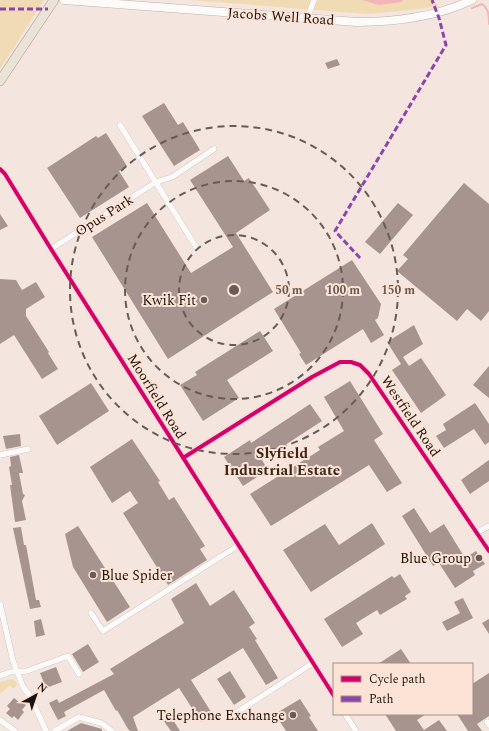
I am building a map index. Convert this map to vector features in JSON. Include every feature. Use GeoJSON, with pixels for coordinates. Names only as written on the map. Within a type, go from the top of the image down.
{"type":"FeatureCollection","features":[{"type":"Feature","properties":{"kind":"main road"},"geometry":{"type":"LineString","coordinates":[[0,81],[54,0]]}},
{"type":"Feature","properties":{"kind":"street","name":"Jacobs Well Road"},"geometry":{"type":"LineString","coordinates":[[64,0],[357,22],[386,22],[437,13],[472,0]]}},
{"type":"Feature","properties":{"kind":"street"},"geometry":{"type":"LineString","coordinates":[[307,18],[314,0]]}},
{"type":"Feature","properties":{"kind":"street"},"geometry":{"type":"LineString","coordinates":[[120,125],[196,247]]}},
{"type":"Feature","properties":{"kind":"street","name":"Opus Park"},"geometry":{"type":"LineString","coordinates":[[51,249],[156,182],[172,177],[214,149]]}},
{"type":"Feature","properties":{"kind":"street","name":"Moorfield Road"},"geometry":{"type":"LineString","coordinates":[[0,168],[333,694]]}},
{"type":"Feature","properties":{"kind":"street","name":"Westfield Road"},"geometry":{"type":"LineString","coordinates":[[183,458],[314,376],[340,362],[351,362],[360,365],[369,374],[489,551]]}},
{"type":"Feature","properties":{"kind":"street"},"geometry":{"type":"LineString","coordinates":[[0,455],[28,450]]}},
{"type":"Feature","properties":{"kind":"street"},"geometry":{"type":"LineString","coordinates":[[476,533],[489,526]]}},
{"type":"Feature","properties":{"kind":"street"},"geometry":{"type":"LineString","coordinates":[[91,612],[103,631],[239,546]]}},
{"type":"Feature","properties":{"kind":"street"},"geometry":{"type":"LineString","coordinates":[[0,604],[13,661],[46,731]]}},
{"type":"Feature","properties":{"kind":"street"},"geometry":{"type":"LineString","coordinates":[[0,676],[10,672],[27,671],[68,656],[79,674]]}},
{"type":"Feature","properties":{"kind":"street"},"geometry":{"type":"LineString","coordinates":[[228,718],[313,663]]}},
{"type":"Feature","properties":{"kind":"street"},"geometry":{"type":"LineString","coordinates":[[347,715],[356,731]]}},
{"type":"Feature","properties":{"kind":"street"},"geometry":{"type":"LineString","coordinates":[[55,731],[79,717],[101,723],[112,731]]}},
{"type":"Feature","properties":{"kind":"street"},"geometry":{"type":"LineString","coordinates":[[0,720],[15,731]]}},
{"type":"Feature","properties":{"kind":"shaded area"},"geometry":{"type":"Polygon","coordinates":[[[0,0],[44,0],[0,69],[0,0]]]}},
{"type":"Feature","properties":{"kind":"shaded area"},"geometry":{"type":"Polygon","coordinates":[[[190,0],[434,0],[438,6],[366,14],[190,0]]]}},
{"type":"Feature","properties":{"kind":"shaded area"},"geometry":{"type":"Polygon","coordinates":[[[362,0],[403,0],[402,2],[378,5],[362,0]]]}},
{"type":"Feature","properties":{"kind":"shaded area"},"geometry":{"type":"Polygon","coordinates":[[[13,679],[17,683],[16,686],[13,689],[10,685],[0,694],[0,682],[13,679]]]}},
{"type":"Feature","properties":{"kind":"building"},"geometry":{"type":"Polygon","coordinates":[[[337,59],[340,65],[328,69],[325,63],[337,59]]]}},
{"type":"Feature","properties":{"kind":"building"},"geometry":{"type":"Polygon","coordinates":[[[164,103],[178,125],[183,122],[200,150],[174,166],[142,116],[164,103]]]}},
{"type":"Feature","properties":{"kind":"building"},"geometry":{"type":"Polygon","coordinates":[[[106,133],[127,166],[119,171],[129,187],[80,218],[47,168],[96,136],[98,138],[106,133]]]}},
{"type":"Feature","properties":{"kind":"building"},"geometry":{"type":"Polygon","coordinates":[[[228,156],[244,181],[249,178],[270,210],[236,233],[273,292],[168,359],[92,237],[147,203],[191,273],[233,247],[190,180],[228,156]]]}},
{"type":"Feature","properties":{"kind":"building"},"geometry":{"type":"Polygon","coordinates":[[[464,183],[489,204],[489,311],[481,321],[467,309],[457,321],[397,271],[408,259],[403,255],[464,183]]]}},
{"type":"Feature","properties":{"kind":"building"},"geometry":{"type":"Polygon","coordinates":[[[398,203],[413,215],[380,254],[365,242],[398,203]]]}},
{"type":"Feature","properties":{"kind":"building"},"geometry":{"type":"Polygon","coordinates":[[[0,214],[8,226],[0,230],[0,214]]]}},
{"type":"Feature","properties":{"kind":"building"},"geometry":{"type":"Polygon","coordinates":[[[352,260],[381,304],[378,318],[375,320],[384,335],[371,343],[363,329],[306,365],[299,354],[301,353],[274,309],[352,260]]]}},
{"type":"Feature","properties":{"kind":"building"},"geometry":{"type":"Polygon","coordinates":[[[0,279],[16,280],[22,290],[36,282],[45,297],[26,309],[26,316],[58,369],[42,379],[14,335],[0,344],[0,279]]]}},
{"type":"Feature","properties":{"kind":"building"},"geometry":{"type":"Polygon","coordinates":[[[414,325],[423,344],[403,357],[409,366],[421,358],[446,395],[421,413],[392,370],[401,364],[387,342],[414,325]]]}},
{"type":"Feature","properties":{"kind":"building"},"geometry":{"type":"Polygon","coordinates":[[[260,331],[273,351],[227,380],[239,398],[203,421],[180,385],[197,375],[195,372],[260,331]]]}},
{"type":"Feature","properties":{"kind":"building"},"geometry":{"type":"Polygon","coordinates":[[[489,366],[489,398],[473,385],[489,366]]]}},
{"type":"Feature","properties":{"kind":"building"},"geometry":{"type":"Polygon","coordinates":[[[350,381],[383,434],[374,440],[402,483],[387,492],[369,465],[271,526],[250,494],[320,450],[318,447],[344,431],[324,397],[350,381]]]}},
{"type":"Feature","properties":{"kind":"building"},"geometry":{"type":"Polygon","coordinates":[[[91,383],[109,411],[57,445],[39,416],[91,383]]]}},
{"type":"Feature","properties":{"kind":"building"},"geometry":{"type":"Polygon","coordinates":[[[475,403],[489,424],[489,442],[485,445],[474,429],[444,448],[436,436],[446,430],[443,424],[475,403]]]}},
{"type":"Feature","properties":{"kind":"building"},"geometry":{"type":"Polygon","coordinates":[[[310,404],[322,421],[262,460],[268,470],[243,486],[224,457],[250,440],[251,443],[310,404]]]}},
{"type":"Feature","properties":{"kind":"building"},"geometry":{"type":"Polygon","coordinates":[[[20,434],[21,446],[6,449],[3,436],[20,434]]]}},
{"type":"Feature","properties":{"kind":"building"},"geometry":{"type":"Polygon","coordinates":[[[132,439],[160,481],[158,482],[169,500],[174,497],[205,546],[200,549],[207,560],[168,585],[123,513],[138,503],[130,491],[112,503],[90,467],[132,439]]]}},
{"type":"Feature","properties":{"kind":"building"},"geometry":{"type":"Polygon","coordinates":[[[19,455],[23,473],[19,473],[23,494],[25,495],[22,501],[26,520],[15,522],[9,467],[11,466],[10,457],[19,455]]]}},
{"type":"Feature","properties":{"kind":"building"},"geometry":{"type":"Polygon","coordinates":[[[489,460],[489,481],[470,494],[461,480],[489,460]]]}},
{"type":"Feature","properties":{"kind":"building"},"geometry":{"type":"Polygon","coordinates":[[[414,508],[430,533],[444,524],[465,558],[476,551],[485,564],[473,571],[475,575],[455,588],[439,563],[433,566],[402,516],[414,508]]]}},
{"type":"Feature","properties":{"kind":"building"},"geometry":{"type":"Polygon","coordinates":[[[372,523],[385,544],[311,592],[283,550],[325,524],[339,545],[372,523]]]}},
{"type":"Feature","properties":{"kind":"building"},"geometry":{"type":"Polygon","coordinates":[[[78,526],[130,607],[107,622],[73,567],[65,534],[78,526]]]}},
{"type":"Feature","properties":{"kind":"building"},"geometry":{"type":"Polygon","coordinates":[[[21,527],[24,545],[26,545],[36,600],[39,600],[41,607],[30,609],[13,528],[21,527]]]}},
{"type":"Feature","properties":{"kind":"building"},"geometry":{"type":"Polygon","coordinates":[[[400,574],[411,592],[405,596],[407,599],[380,615],[377,610],[356,623],[363,634],[342,647],[324,619],[392,576],[394,578],[400,574]]]}},
{"type":"Feature","properties":{"kind":"building"},"geometry":{"type":"Polygon","coordinates":[[[196,583],[210,606],[234,590],[255,623],[249,627],[257,639],[255,640],[278,678],[266,685],[243,648],[191,680],[213,715],[201,722],[179,688],[133,717],[138,731],[130,731],[128,729],[104,690],[64,712],[66,716],[58,720],[49,703],[57,699],[59,703],[114,674],[110,669],[184,623],[171,599],[196,583]]]}},
{"type":"Feature","properties":{"kind":"building"},"geometry":{"type":"Polygon","coordinates":[[[463,598],[473,618],[447,631],[442,622],[460,613],[454,602],[463,598]]]}},
{"type":"Feature","properties":{"kind":"building"},"geometry":{"type":"Polygon","coordinates":[[[41,619],[45,635],[36,637],[34,621],[41,619]]]}},
{"type":"Feature","properties":{"kind":"building"},"geometry":{"type":"Polygon","coordinates":[[[489,619],[489,634],[482,623],[489,619]]]}},
{"type":"Feature","properties":{"kind":"building"},"geometry":{"type":"Polygon","coordinates":[[[88,644],[99,662],[83,672],[72,654],[88,644]]]}},
{"type":"Feature","properties":{"kind":"building"},"geometry":{"type":"Polygon","coordinates":[[[401,649],[410,663],[380,663],[401,649]]]}},
{"type":"Feature","properties":{"kind":"building"},"geometry":{"type":"Polygon","coordinates":[[[56,667],[62,682],[46,688],[40,673],[56,667]]]}},
{"type":"Feature","properties":{"kind":"building"},"geometry":{"type":"Polygon","coordinates":[[[230,671],[246,697],[234,705],[217,679],[230,671]]]}},
{"type":"Feature","properties":{"kind":"building"},"geometry":{"type":"Polygon","coordinates":[[[489,673],[489,716],[477,724],[482,731],[468,731],[458,715],[473,715],[473,683],[489,673]]]}},
{"type":"Feature","properties":{"kind":"building"},"geometry":{"type":"Polygon","coordinates":[[[14,698],[20,703],[21,702],[26,705],[22,710],[24,712],[18,720],[14,716],[12,718],[6,713],[10,709],[7,706],[14,698]]]}},
{"type":"Feature","properties":{"kind":"building","name":"Telephone Exchange"},"geometry":{"type":"Polygon","coordinates":[[[300,699],[311,716],[309,717],[318,731],[286,731],[275,714],[300,699]]]}},
{"type":"Feature","properties":{"kind":"building"},"geometry":{"type":"Polygon","coordinates":[[[170,715],[180,731],[171,731],[163,720],[170,715]]]}},
{"type":"Feature","properties":{"kind":"building"},"geometry":{"type":"Polygon","coordinates":[[[386,715],[424,715],[417,720],[424,730],[439,720],[447,731],[396,731],[386,715]]]}},
{"type":"Feature","properties":{"kind":"building"},"geometry":{"type":"Polygon","coordinates":[[[81,723],[102,729],[102,731],[67,731],[81,723]]]}},
{"type":"Feature","properties":{"kind":"waterway"},"geometry":{"type":"LineString","coordinates":[[472,8],[482,4],[488,13],[489,24]]}},
{"type":"Feature","properties":{"kind":"marked path"},"geometry":{"type":"LineString","coordinates":[[360,258],[335,231],[446,45],[439,18],[432,0]]}},
{"type":"Feature","properties":{"kind":"marked path"},"geometry":{"type":"LineString","coordinates":[[0,9],[48,9]]}},
{"type":"Feature","properties":{"kind":"cycle path"},"geometry":{"type":"LineString","coordinates":[[0,169],[5,174],[333,694]]}},
{"type":"Feature","properties":{"kind":"cycle path"},"geometry":{"type":"LineString","coordinates":[[183,458],[312,377],[340,362],[351,362],[360,365],[369,374],[489,551]]}},
{"type":"Feature","properties":{"kind":"place","name":"Kwik Fit"},"geometry":{"type":"Point","coordinates":[204,300]}},
{"type":"Feature","properties":{"kind":"place","name":"Blue Group"},"geometry":{"type":"Point","coordinates":[479,558]}},
{"type":"Feature","properties":{"kind":"place","name":"Blue Spider"},"geometry":{"type":"Point","coordinates":[93,575]}},
{"type":"Feature","properties":{"kind":"place","name":"Telephone Exchange"},"geometry":{"type":"Point","coordinates":[293,715]}},
{"type":"Feature","properties":{"kind":"district","name":"Slyfield Industrial Estate"},"geometry":{"type":"Point","coordinates":[282,462]}}]}
